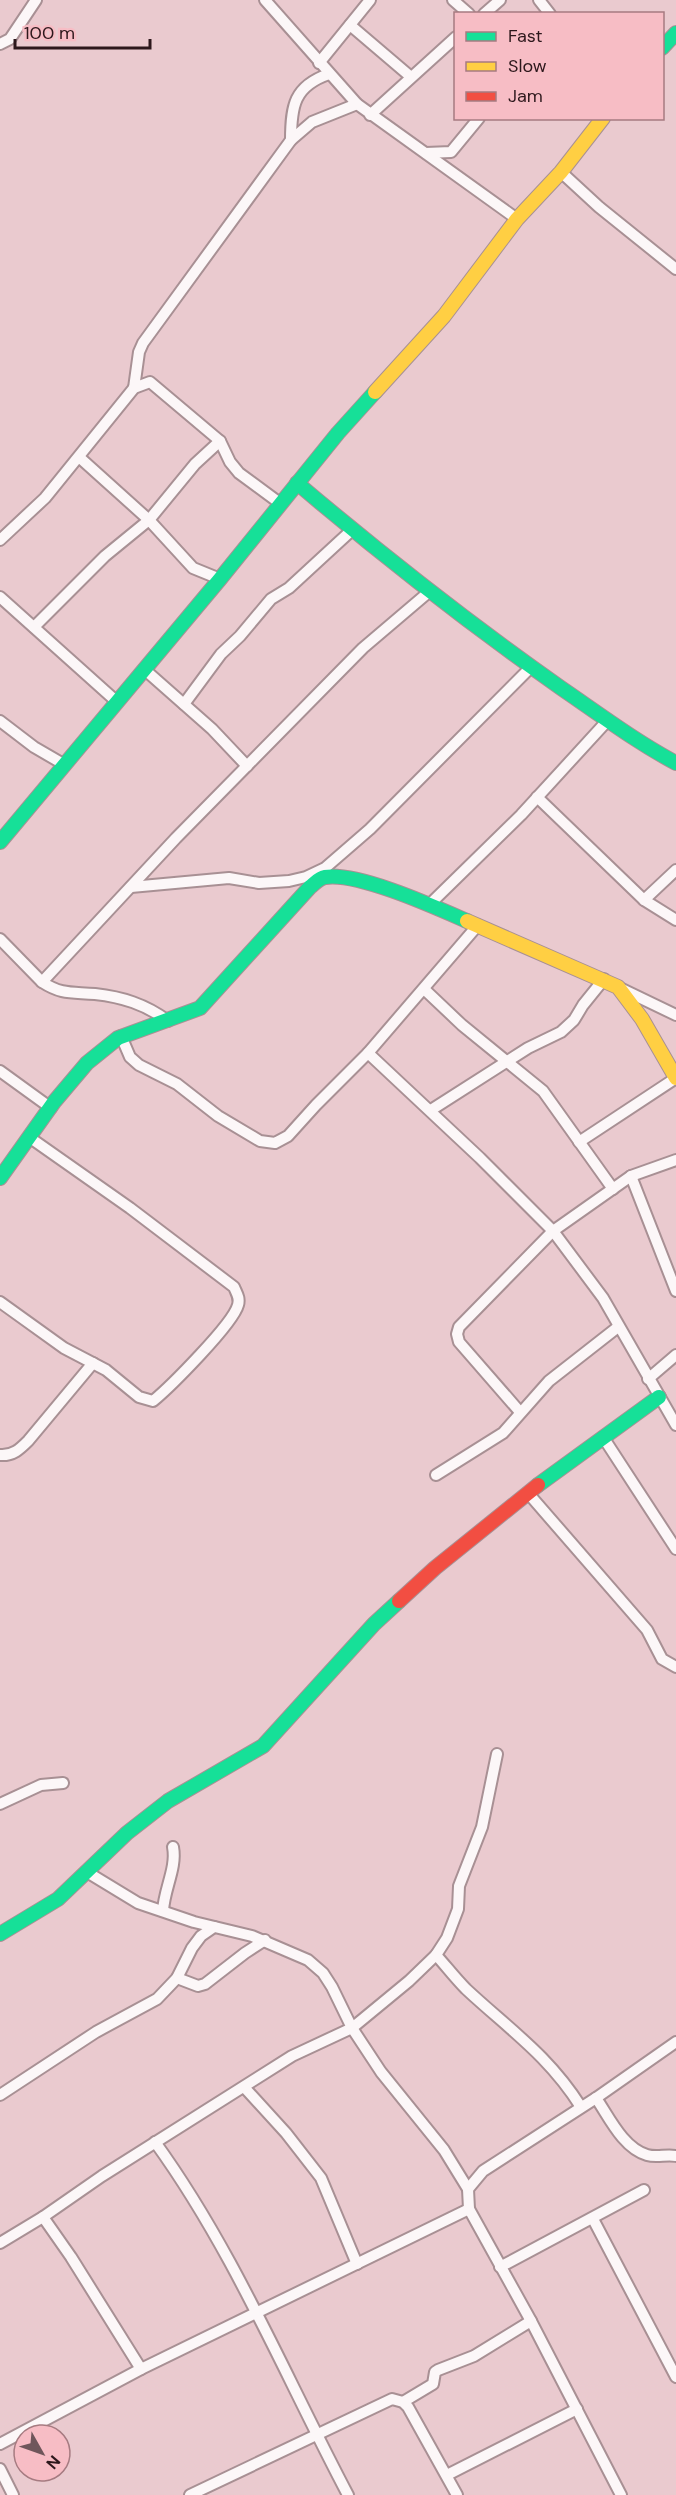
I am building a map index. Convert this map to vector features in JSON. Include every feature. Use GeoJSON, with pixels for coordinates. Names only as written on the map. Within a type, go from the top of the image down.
{"type":"FeatureCollection","features":[{"type":"Feature","properties":{"kind":"street"},"geometry":{"type":"LineString","coordinates":[[0,44],[10,39],[36,0]]}},
{"type":"Feature","properties":{"kind":"street"},"geometry":{"type":"LineString","coordinates":[[265,0],[357,104],[517,219]]}},
{"type":"Feature","properties":{"kind":"street"},"geometry":{"type":"LineString","coordinates":[[319,63],[370,0]]}},
{"type":"Feature","properties":{"kind":"street"},"geometry":{"type":"LineString","coordinates":[[453,0],[467,12]]}},
{"type":"Feature","properties":{"kind":"street"},"geometry":{"type":"LineString","coordinates":[[486,12],[500,0]]}},
{"type":"Feature","properties":{"kind":"street"},"geometry":{"type":"LineString","coordinates":[[539,0],[548,12]]}},
{"type":"Feature","properties":{"kind":"street"},"geometry":{"type":"LineString","coordinates":[[350,25],[411,77]]}},
{"type":"Feature","properties":{"kind":"street"},"geometry":{"type":"LineString","coordinates":[[664,47],[676,33]]}},
{"type":"Feature","properties":{"kind":"street"},"geometry":{"type":"LineString","coordinates":[[370,115],[454,39]]}},
{"type":"Feature","properties":{"kind":"street"},"geometry":{"type":"LineString","coordinates":[[291,140],[291,115],[296,99],[306,86],[329,74]]}},
{"type":"Feature","properties":{"kind":"street"},"geometry":{"type":"LineString","coordinates":[[0,540],[45,498],[134,388],[143,342],[291,140],[312,123],[357,104]]}},
{"type":"Feature","properties":{"kind":"street"},"geometry":{"type":"LineString","coordinates":[[425,152],[451,152],[477,120]]}},
{"type":"Feature","properties":{"kind":"street"},"geometry":{"type":"LineString","coordinates":[[0,842],[220,579],[338,433],[444,316],[517,219],[561,172],[601,120]]}},
{"type":"Feature","properties":{"kind":"street"},"geometry":{"type":"LineString","coordinates":[[561,172],[599,207],[676,269]]}},
{"type":"Feature","properties":{"kind":"street"},"geometry":{"type":"LineString","coordinates":[[138,363],[150,382],[220,441],[230,462],[238,472],[280,504]]}},
{"type":"Feature","properties":{"kind":"street"},"geometry":{"type":"LineString","coordinates":[[134,388],[150,382]]}},
{"type":"Feature","properties":{"kind":"street"},"geometry":{"type":"LineString","coordinates":[[34,627],[105,556],[149,520],[195,464],[220,441]]}},
{"type":"Feature","properties":{"kind":"street"},"geometry":{"type":"LineString","coordinates":[[79,457],[149,520],[193,568],[220,579]]}},
{"type":"Feature","properties":{"kind":"street"},"geometry":{"type":"LineString","coordinates":[[297,483],[430,591],[531,667],[676,763]]}},
{"type":"Feature","properties":{"kind":"street"},"geometry":{"type":"LineString","coordinates":[[184,704],[221,654],[240,636],[271,599],[289,588],[352,529]]}},
{"type":"Feature","properties":{"kind":"street"},"geometry":{"type":"LineString","coordinates":[[42,982],[247,766],[363,648],[430,591]]}},
{"type":"Feature","properties":{"kind":"street"},"geometry":{"type":"LineString","coordinates":[[0,597],[116,701]]}},
{"type":"Feature","properties":{"kind":"street"},"geometry":{"type":"LineString","coordinates":[[131,887],[230,878],[259,883],[289,881],[306,877],[325,868],[370,829],[531,667]]}},
{"type":"Feature","properties":{"kind":"street"},"geometry":{"type":"LineString","coordinates":[[144,669],[212,729],[247,766]]}},
{"type":"Feature","properties":{"kind":"street"},"geometry":{"type":"LineString","coordinates":[[0,720],[34,747],[65,765]]}},
{"type":"Feature","properties":{"kind":"street"},"geometry":{"type":"LineString","coordinates":[[429,905],[537,797],[608,720]]}},
{"type":"Feature","properties":{"kind":"street"},"geometry":{"type":"LineString","coordinates":[[537,797],[644,900],[676,920]]}},
{"type":"Feature","properties":{"kind":"street"},"geometry":{"type":"LineString","coordinates":[[644,900],[676,870]]}},
{"type":"Feature","properties":{"kind":"street"},"geometry":{"type":"LineString","coordinates":[[0,1178],[89,1060],[121,1036],[187,1016],[200,1008],[310,886],[322,877],[346,876],[429,905],[604,980],[676,1015]]}},
{"type":"Feature","properties":{"kind":"street"},"geometry":{"type":"LineString","coordinates":[[121,1036],[130,1058],[139,1065],[177,1084],[218,1116],[260,1141],[275,1143],[288,1137],[368,1053],[478,926]]}},
{"type":"Feature","properties":{"kind":"street"},"geometry":{"type":"LineString","coordinates":[[0,939],[42,982],[60,992],[101,995],[132,1001],[156,1012],[168,1021]]}},
{"type":"Feature","properties":{"kind":"street"},"geometry":{"type":"LineString","coordinates":[[430,1110],[507,1061],[561,1032],[574,1020],[604,980]]}},
{"type":"Feature","properties":{"kind":"street"},"geometry":{"type":"LineString","coordinates":[[579,1142],[676,1078],[642,1019],[618,987]]}},
{"type":"Feature","properties":{"kind":"street"},"geometry":{"type":"LineString","coordinates":[[424,989],[462,1025],[543,1091],[613,1189]]}},
{"type":"Feature","properties":{"kind":"street"},"geometry":{"type":"LineString","coordinates":[[368,1053],[430,1110],[553,1231],[603,1298],[676,1425]]}},
{"type":"Feature","properties":{"kind":"street"},"geometry":{"type":"LineString","coordinates":[[0,1071],[51,1108]]}},
{"type":"Feature","properties":{"kind":"street"},"geometry":{"type":"LineString","coordinates":[[0,1302],[64,1348],[106,1370],[139,1397],[153,1401],[184,1371],[222,1328],[237,1307],[239,1296],[234,1287],[130,1208],[29,1137]]}},
{"type":"Feature","properties":{"kind":"street"},"geometry":{"type":"LineString","coordinates":[[520,1412],[459,1342],[457,1334],[459,1327],[553,1231],[631,1176],[676,1160]]}},
{"type":"Feature","properties":{"kind":"street"},"geometry":{"type":"LineString","coordinates":[[631,1176],[676,1291]]}},
{"type":"Feature","properties":{"kind":"street"},"geometry":{"type":"LineString","coordinates":[[436,1475],[503,1433],[549,1381],[618,1327]]}},
{"type":"Feature","properties":{"kind":"street"},"geometry":{"type":"LineString","coordinates":[[648,1379],[676,1356]]}},
{"type":"Feature","properties":{"kind":"street"},"geometry":{"type":"LineString","coordinates":[[0,1455],[7,1456],[16,1452],[28,1441],[93,1363]]}},
{"type":"Feature","properties":{"kind":"street"},"geometry":{"type":"LineString","coordinates":[[0,1934],[58,1899],[127,1833],[168,1800],[263,1746],[374,1624],[435,1568],[528,1493],[659,1398]]}},
{"type":"Feature","properties":{"kind":"street"},"geometry":{"type":"LineString","coordinates":[[603,1437],[676,1549]]}},
{"type":"Feature","properties":{"kind":"street"},"geometry":{"type":"LineString","coordinates":[[528,1493],[646,1630],[662,1659],[676,1667]]}},
{"type":"Feature","properties":{"kind":"street"},"geometry":{"type":"LineString","coordinates":[[1,2240],[43,2217],[155,2142],[292,2056],[352,2028],[409,1981],[436,1955],[447,1938],[458,1909],[459,1886],[482,1827],[498,1754]]}},
{"type":"Feature","properties":{"kind":"street"},"geometry":{"type":"LineString","coordinates":[[0,1804],[41,1785],[63,1783]]}},
{"type":"Feature","properties":{"kind":"street"},"geometry":{"type":"LineString","coordinates":[[163,1911],[164,1892],[173,1864],[173,1847]]}},
{"type":"Feature","properties":{"kind":"street"},"geometry":{"type":"LineString","coordinates":[[87,1872],[138,1903],[265,1940],[308,1960],[323,1973],[352,2028],[381,2072],[444,2150],[468,2189],[469,2209],[531,2321],[621,2495]]}},
{"type":"Feature","properties":{"kind":"street"},"geometry":{"type":"LineString","coordinates":[[0,2095],[96,2032],[158,1999],[177,1978],[192,1948],[201,1936],[214,1927]]}},
{"type":"Feature","properties":{"kind":"street"},"geometry":{"type":"LineString","coordinates":[[177,1978],[198,1986],[205,1984],[265,1940]]}},
{"type":"Feature","properties":{"kind":"street"},"geometry":{"type":"LineString","coordinates":[[436,1955],[465,1987],[542,2056],[558,2074],[581,2108]]}},
{"type":"Feature","properties":{"kind":"street"},"geometry":{"type":"LineString","coordinates":[[468,2189],[483,2171],[596,2098],[676,2042]]}},
{"type":"Feature","properties":{"kind":"street"},"geometry":{"type":"LineString","coordinates":[[244,2087],[286,2133],[321,2178],[357,2264]]}},
{"type":"Feature","properties":{"kind":"street"},"geometry":{"type":"LineString","coordinates":[[596,2098],[634,2149],[654,2156],[676,2156]]}},
{"type":"Feature","properties":{"kind":"street"},"geometry":{"type":"LineString","coordinates":[[155,2142],[182,2179],[257,2312],[316,2435],[348,2495]]}},
{"type":"Feature","properties":{"kind":"street"},"geometry":{"type":"LineString","coordinates":[[500,2267],[644,2190]]}},
{"type":"Feature","properties":{"kind":"street"},"geometry":{"type":"LineString","coordinates":[[0,2444],[141,2369],[469,2209]]}},
{"type":"Feature","properties":{"kind":"street"},"geometry":{"type":"LineString","coordinates":[[43,2217],[71,2257],[141,2369]]}},
{"type":"Feature","properties":{"kind":"street"},"geometry":{"type":"LineString","coordinates":[[593,2218],[676,2377]]}},
{"type":"Feature","properties":{"kind":"street"},"geometry":{"type":"LineString","coordinates":[[403,2402],[433,2384],[435,2372],[438,2370],[474,2356],[531,2321]]}},
{"type":"Feature","properties":{"kind":"street"},"geometry":{"type":"LineString","coordinates":[[190,2495],[392,2399],[403,2402],[408,2407],[457,2495]]}},
{"type":"Feature","properties":{"kind":"street"},"geometry":{"type":"LineString","coordinates":[[447,2475],[577,2409]]}},
{"type":"Feature","properties":{"kind":"street"},"geometry":{"type":"LineString","coordinates":[[0,2469],[13,2495]]}},
{"type":"Feature","properties":{"kind":"traffic: fast"},"geometry":{"type":"LineString","coordinates":[[664,46],[676,33]]}},
{"type":"Feature","properties":{"kind":"traffic: fast"},"geometry":{"type":"LineString","coordinates":[[0,842],[220,579],[338,433],[375,392]]}},
{"type":"Feature","properties":{"kind":"traffic: fast"},"geometry":{"type":"LineString","coordinates":[[297,483],[394,563],[493,639],[617,727],[676,763]]}},
{"type":"Feature","properties":{"kind":"traffic: fast"},"geometry":{"type":"LineString","coordinates":[[0,1178],[54,1102],[87,1063],[118,1038],[200,1008],[310,887],[321,878],[339,877],[376,885],[467,921]]}},
{"type":"Feature","properties":{"kind":"traffic: fast"},"geometry":{"type":"LineString","coordinates":[[538,1485],[659,1397]]}},
{"type":"Feature","properties":{"kind":"traffic: fast"},"geometry":{"type":"LineString","coordinates":[[0,1934],[58,1899],[127,1833],[168,1801],[263,1746],[374,1624],[399,1601]]}},
{"type":"Feature","properties":{"kind":"traffic: slow"},"geometry":{"type":"LineString","coordinates":[[375,392],[444,316],[517,219],[561,172],[601,120]]}},
{"type":"Feature","properties":{"kind":"traffic: slow"},"geometry":{"type":"LineString","coordinates":[[467,921],[618,987],[642,1019],[676,1078]]}},
{"type":"Feature","properties":{"kind":"traffic: jam"},"geometry":{"type":"LineString","coordinates":[[399,1601],[435,1568],[538,1485]]}}]}
